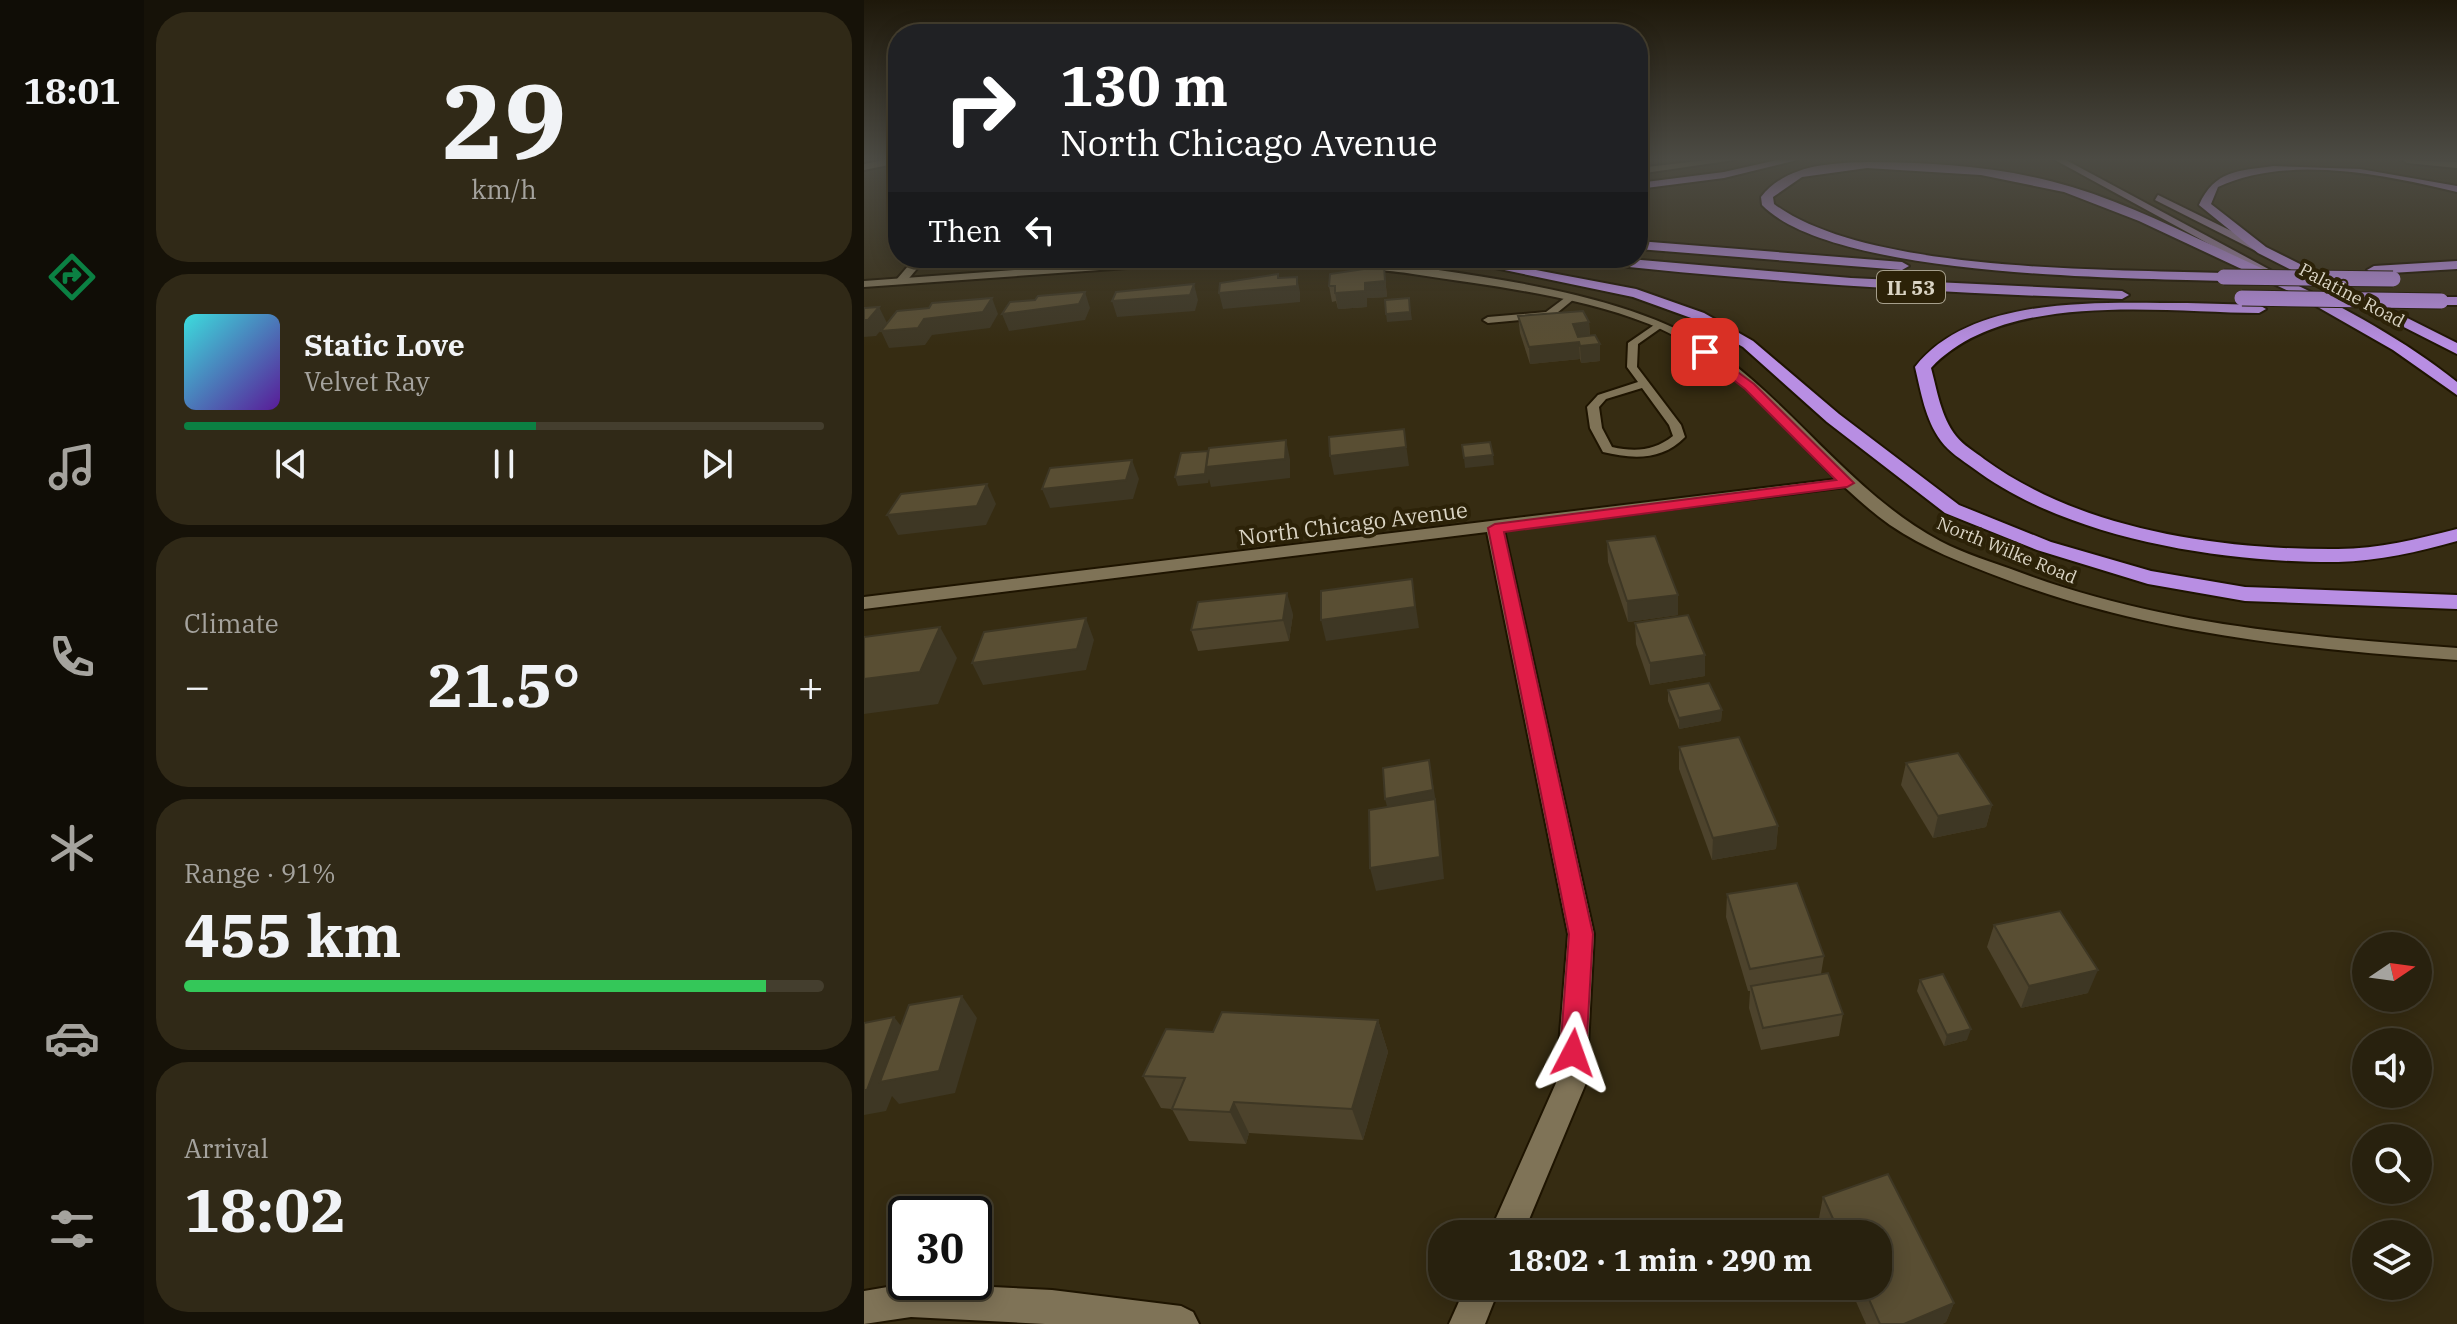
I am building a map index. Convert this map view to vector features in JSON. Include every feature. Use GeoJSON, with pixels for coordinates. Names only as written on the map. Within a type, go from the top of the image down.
{"type":"FeatureCollection","features":[{"type":"Feature","properties":{"kind":"highway"},"geometry":{"type":"LineString","coordinates":[[1788,222],[1843,240],[1923,256],[2079,272]]}},
{"type":"Feature","properties":{"kind":"highway"},"geometry":{"type":"LineString","coordinates":[[2149,222],[2305,292],[2437,372],[2457,390]]}},
{"type":"Feature","properties":{"kind":"highway"},"geometry":{"type":"LineString","coordinates":[[2226,222],[2262,250]]}},
{"type":"Feature","properties":{"kind":"highway","name":"IL 53"},"geometry":{"type":"LineString","coordinates":[[1648,246],[1863,264],[2224,277],[2457,278]]}},
{"type":"Feature","properties":{"kind":"highway","name":"Palatine Road"},"geometry":{"type":"LineString","coordinates":[[2262,250],[2457,349]]}},
{"type":"Feature","properties":{"kind":"highway","name":"IL 53"},"geometry":{"type":"LineString","coordinates":[[1648,265],[1756,277],[1925,288],[2242,298],[2348,296],[2449,301]]}},
{"type":"Feature","properties":{"kind":"highway"},"geometry":{"type":"LineString","coordinates":[[2224,277],[2457,265]]}},
{"type":"Feature","properties":{"kind":"highway"},"geometry":{"type":"LineString","coordinates":[[1505,268],[1636,293],[1699,316],[1748,344],[1833,418],[1952,509],[2044,546],[2148,577],[2245,594],[2457,602]]}},
{"type":"Feature","properties":{"kind":"highway","name":"Palatine Road"},"geometry":{"type":"LineString","coordinates":[[2305,292],[2457,374]]}},
{"type":"Feature","properties":{"kind":"highway"},"geometry":{"type":"LineString","coordinates":[[2457,342],[2348,296],[2259,309],[2075,311],[2026,315],[1983,326],[1951,340],[1923,367],[1931,403],[1952,443],[1996,477],[2058,505],[2144,532],[2267,553],[2326,556],[2416,545],[2457,535]]}},
{"type":"Feature","properties":{"kind":"main road","name":"Palatine Road"},"geometry":{"type":"LineString","coordinates":[[2174,222],[2305,292]]}},
{"type":"Feature","properties":{"kind":"main road","name":"Palatine Road"},"geometry":{"type":"LineString","coordinates":[[2205,222],[2262,250]]}},
{"type":"Feature","properties":{"kind":"street"},"geometry":{"type":"LineString","coordinates":[[901,281],[912,268]]}},
{"type":"Feature","properties":{"kind":"street"},"geometry":{"type":"LineString","coordinates":[[864,284],[1084,268]]}},
{"type":"Feature","properties":{"kind":"street","name":"North Wilke Road"},"geometry":{"type":"LineString","coordinates":[[1398,268],[1569,299],[1641,316],[1682,335],[1749,386],[1847,483],[1931,543],[2031,585],[2130,616],[2291,643],[2457,654]]}},
{"type":"Feature","properties":{"kind":"street","name":"North Chicago Avenue"},"geometry":{"type":"LineString","coordinates":[[864,603],[1847,483]]}},
{"type":"Feature","properties":{"kind":"street"},"geometry":{"type":"LineString","coordinates":[[1495,528],[1581,934],[1571,1083],[1512,1220]]}},
{"type":"Feature","properties":{"kind":"street"},"geometry":{"type":"LineString","coordinates":[[864,1308],[911,1300],[1037,1306],[1181,1324]]}},
{"type":"Feature","properties":{"kind":"street"},"geometry":{"type":"LineString","coordinates":[[1467,1324],[1477,1300]]}},
{"type":"Feature","properties":{"kind":"lane"},"geometry":{"type":"LineString","coordinates":[[1488,320],[1549,315],[1569,299]]}},
{"type":"Feature","properties":{"kind":"lane"},"geometry":{"type":"LineString","coordinates":[[1644,384],[1602,397],[1593,407],[1596,428],[1607,449],[1632,456],[1665,449],[1679,437],[1675,425],[1632,367],[1633,343],[1660,325]]}},
{"type":"Feature","properties":{"kind":"building"},"geometry":{"type":"Polygon","coordinates":[[[1384,268],[1385,281],[1365,283],[1365,291],[1335,293],[1335,286],[1329,286],[1330,274],[1384,268]]]}},
{"type":"Feature","properties":{"kind":"building"},"geometry":{"type":"Polygon","coordinates":[[[1278,274],[1278,278],[1297,277],[1297,286],[1219,293],[1220,283],[1278,274]]]}},
{"type":"Feature","properties":{"kind":"building"},"geometry":{"type":"Polygon","coordinates":[[[1194,284],[1190,295],[1112,301],[1116,292],[1194,284]]]}},
{"type":"Feature","properties":{"kind":"building"},"geometry":{"type":"Polygon","coordinates":[[[1085,292],[1079,304],[1002,314],[1010,302],[1085,292]]]}},
{"type":"Feature","properties":{"kind":"building"},"geometry":{"type":"Polygon","coordinates":[[[992,298],[983,312],[924,319],[918,328],[881,331],[897,311],[929,308],[932,303],[992,298]]]}},
{"type":"Feature","properties":{"kind":"building"},"geometry":{"type":"Polygon","coordinates":[[[1409,298],[1410,312],[1386,314],[1385,300],[1409,298]]]}},
{"type":"Feature","properties":{"kind":"building"},"geometry":{"type":"Polygon","coordinates":[[[879,307],[868,320],[864,320],[864,308],[879,307]]]}},
{"type":"Feature","properties":{"kind":"building"},"geometry":{"type":"Polygon","coordinates":[[[1583,311],[1589,322],[1573,324],[1578,337],[1595,335],[1600,344],[1580,346],[1579,342],[1529,347],[1518,316],[1583,311]]]}},
{"type":"Feature","properties":{"kind":"building"},"geometry":{"type":"Polygon","coordinates":[[[1404,429],[1406,447],[1330,456],[1329,437],[1404,429]]]}},
{"type":"Feature","properties":{"kind":"building"},"geometry":{"type":"Polygon","coordinates":[[[1286,440],[1285,459],[1206,467],[1209,448],[1286,440]]]}},
{"type":"Feature","properties":{"kind":"building"},"geometry":{"type":"Polygon","coordinates":[[[1490,442],[1493,455],[1464,458],[1462,445],[1490,442]]]}},
{"type":"Feature","properties":{"kind":"building"},"geometry":{"type":"Polygon","coordinates":[[[1208,451],[1205,474],[1175,477],[1181,453],[1208,451]]]}},
{"type":"Feature","properties":{"kind":"building"},"geometry":{"type":"Polygon","coordinates":[[[1132,460],[1126,480],[1042,489],[1050,468],[1132,460]]]}},
{"type":"Feature","properties":{"kind":"building"},"geometry":{"type":"Polygon","coordinates":[[[987,484],[977,506],[887,515],[901,494],[987,484]]]}},
{"type":"Feature","properties":{"kind":"building"},"geometry":{"type":"Polygon","coordinates":[[[1655,536],[1678,595],[1627,601],[1607,541],[1655,536]]]}},
{"type":"Feature","properties":{"kind":"building"},"geometry":{"type":"Polygon","coordinates":[[[1412,579],[1415,607],[1321,620],[1321,591],[1412,579]]]}},
{"type":"Feature","properties":{"kind":"building"},"geometry":{"type":"Polygon","coordinates":[[[1287,593],[1283,620],[1191,630],[1198,602],[1287,593]]]}},
{"type":"Feature","properties":{"kind":"building"},"geometry":{"type":"Polygon","coordinates":[[[1688,615],[1705,655],[1650,663],[1635,623],[1688,615]]]}},
{"type":"Feature","properties":{"kind":"building"},"geometry":{"type":"Polygon","coordinates":[[[1086,618],[1077,649],[972,663],[984,632],[1086,618]]]}},
{"type":"Feature","properties":{"kind":"building"},"geometry":{"type":"Polygon","coordinates":[[[940,627],[920,672],[864,679],[864,637],[940,627]]]}},
{"type":"Feature","properties":{"kind":"building"},"geometry":{"type":"Polygon","coordinates":[[[1709,683],[1722,710],[1679,718],[1668,690],[1709,683]]]}},
{"type":"Feature","properties":{"kind":"building"},"geometry":{"type":"Polygon","coordinates":[[[1739,737],[1778,826],[1713,838],[1679,747],[1739,737]]]}},
{"type":"Feature","properties":{"kind":"building"},"geometry":{"type":"Polygon","coordinates":[[[1958,753],[1992,805],[1938,816],[1906,763],[1958,753]]]}},
{"type":"Feature","properties":{"kind":"building"},"geometry":{"type":"Polygon","coordinates":[[[1429,760],[1433,790],[1385,799],[1383,768],[1429,760]]]}},
{"type":"Feature","properties":{"kind":"building"},"geometry":{"type":"Polygon","coordinates":[[[1435,799],[1440,857],[1370,868],[1369,810],[1435,799]]]}},
{"type":"Feature","properties":{"kind":"building"},"geometry":{"type":"Polygon","coordinates":[[[1797,883],[1824,956],[1750,969],[1727,894],[1797,883]]]}},
{"type":"Feature","properties":{"kind":"building"},"geometry":{"type":"Polygon","coordinates":[[[2060,911],[2098,970],[2029,986],[1994,925],[2060,911]]]}},
{"type":"Feature","properties":{"kind":"building"},"geometry":{"type":"Polygon","coordinates":[[[1828,973],[1843,1014],[1763,1028],[1751,986],[1828,973]]]}},
{"type":"Feature","properties":{"kind":"building"},"geometry":{"type":"Polygon","coordinates":[[[1943,974],[1971,1029],[1947,1035],[1920,980],[1943,974]]]}},
{"type":"Feature","properties":{"kind":"building"},"geometry":{"type":"Polygon","coordinates":[[[962,996],[939,1071],[880,1082],[909,1005],[962,996]]]}},
{"type":"Feature","properties":{"kind":"building"},"geometry":{"type":"Polygon","coordinates":[[[1222,1012],[1378,1020],[1352,1109],[1234,1102],[1230,1112],[1172,1109],[1185,1078],[1143,1076],[1166,1029],[1213,1032],[1222,1012]]]}},
{"type":"Feature","properties":{"kind":"building"},"geometry":{"type":"Polygon","coordinates":[[[894,1017],[867,1090],[864,1090],[864,1023],[894,1017]]]}},
{"type":"Feature","properties":{"kind":"building"},"geometry":{"type":"Polygon","coordinates":[[[1888,1174],[1954,1303],[1904,1324],[1880,1324],[1869,1300],[1892,1300],[1892,1220],[1834,1220],[1823,1197],[1888,1174]]]}},
{"type":"Feature","properties":{"kind":"route"},"geometry":{"type":"LineString","coordinates":[[1573,1053],[1581,934],[1495,528],[1847,483],[1749,386],[1705,352]]}}]}
